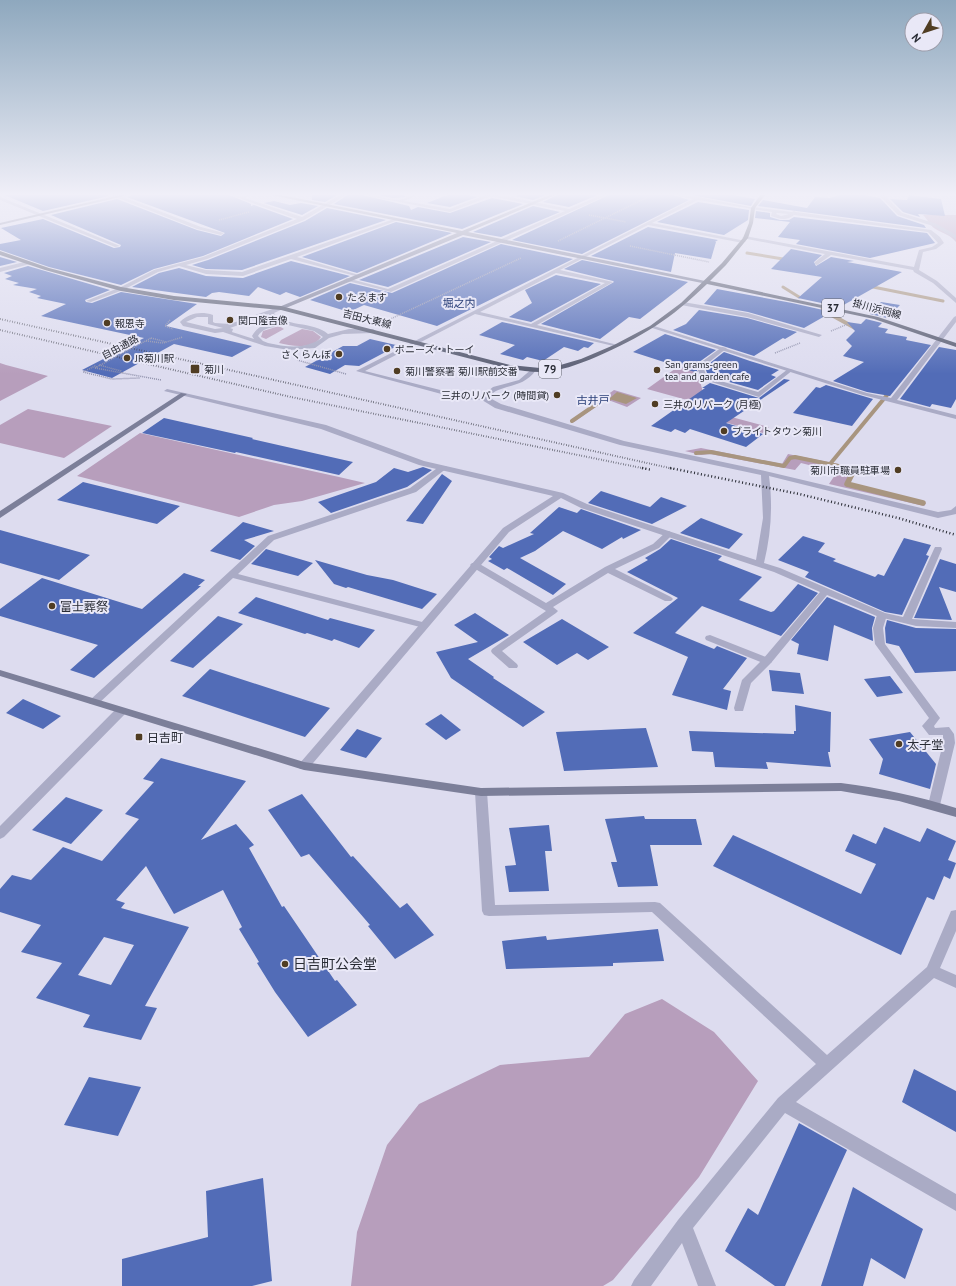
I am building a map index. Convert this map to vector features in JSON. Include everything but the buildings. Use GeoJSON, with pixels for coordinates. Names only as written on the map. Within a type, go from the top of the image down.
{"type":"FeatureCollection","features":[{"type":"Feature","properties":{"kind":"main road","name":"吉田大東線"},"geometry":{"type":"LineString","coordinates":[[3,254],[28,263],[121,288],[174,298],[282,308],[510,367],[533,370],[547,370],[564,366],[616,346],[652,326],[683,304],[707,282]]}},
{"type":"Feature","properties":{"kind":"main road"},"geometry":{"type":"LineString","coordinates":[[707,282],[732,254]]}},
{"type":"Feature","properties":{"kind":"main road","name":"掛川浜岡線"},"geometry":{"type":"LineString","coordinates":[[707,282],[876,318],[956,344]]}},
{"type":"Feature","properties":{"kind":"street"},"geometry":{"type":"LineString","coordinates":[[89,301],[121,288],[156,271],[215,254]]}},
{"type":"Feature","properties":{"kind":"street"},"geometry":{"type":"LineString","coordinates":[[180,265],[206,272],[243,274],[299,254]]}},
{"type":"Feature","properties":{"kind":"street"},"geometry":{"type":"LineString","coordinates":[[373,331],[354,331],[327,337],[321,344],[300,349],[287,348],[225,331],[185,325],[183,322],[195,315],[204,314],[211,316],[210,323],[212,325],[227,326],[234,324],[282,308],[410,254]]}},
{"type":"Feature","properties":{"kind":"street"},"geometry":{"type":"LineString","coordinates":[[347,280],[389,291],[473,254]]}},
{"type":"Feature","properties":{"kind":"street"},"geometry":{"type":"LineString","coordinates":[[571,254],[707,282]]}},
{"type":"Feature","properties":{"kind":"street"},"geometry":{"type":"LineString","coordinates":[[586,254],[360,371],[460,397],[484,398],[498,406],[623,443],[765,473],[938,515],[954,512],[956,509]]}},
{"type":"Feature","properties":{"kind":"street"},"geometry":{"type":"LineString","coordinates":[[817,263],[829,254]]}},
{"type":"Feature","properties":{"kind":"street"},"geometry":{"type":"LineString","coordinates":[[836,254],[916,268]]}},
{"type":"Feature","properties":{"kind":"street"},"geometry":{"type":"LineString","coordinates":[[920,254],[916,271],[935,282],[956,301]]}},
{"type":"Feature","properties":{"kind":"street"},"geometry":{"type":"LineString","coordinates":[[291,257],[357,276]]}},
{"type":"Feature","properties":{"kind":"street"},"geometry":{"type":"LineString","coordinates":[[0,270],[28,263]]}},
{"type":"Feature","properties":{"kind":"street"},"geometry":{"type":"LineString","coordinates":[[531,326],[610,282],[555,271]]}},
{"type":"Feature","properties":{"kind":"street"},"geometry":{"type":"LineString","coordinates":[[683,304],[748,315],[819,335]]}},
{"type":"Feature","properties":{"kind":"street"},"geometry":{"type":"LineString","coordinates":[[225,331],[272,314],[282,308]]}},
{"type":"Feature","properties":{"kind":"street"},"geometry":{"type":"LineString","coordinates":[[474,312],[616,346]]}},
{"type":"Feature","properties":{"kind":"street"},"geometry":{"type":"LineString","coordinates":[[272,314],[272,316],[279,322],[318,331],[327,337]]}},
{"type":"Feature","properties":{"kind":"street"},"geometry":{"type":"LineString","coordinates":[[886,400],[923,363],[956,318]]}},
{"type":"Feature","properties":{"kind":"street"},"geometry":{"type":"LineString","coordinates":[[225,331],[227,327],[234,324]]}},
{"type":"Feature","properties":{"kind":"street"},"geometry":{"type":"LineString","coordinates":[[260,341],[255,336],[260,329],[276,324],[290,324]]}},
{"type":"Feature","properties":{"kind":"street"},"geometry":{"type":"LineString","coordinates":[[652,326],[886,400],[956,417]]}},
{"type":"Feature","properties":{"kind":"street"},"geometry":{"type":"LineString","coordinates":[[724,348],[699,366],[704,378],[759,395],[790,370]]}},
{"type":"Feature","properties":{"kind":"street"},"geometry":{"type":"LineString","coordinates":[[484,398],[488,393],[521,381],[533,370]]}},
{"type":"Feature","properties":{"kind":"street"},"geometry":{"type":"LineString","coordinates":[[167,391],[323,427],[422,463],[560,495],[584,506],[777,570],[825,592],[882,615],[906,621],[956,625]]}},
{"type":"Feature","properties":{"kind":"street"},"geometry":{"type":"LineString","coordinates":[[0,515],[183,394]]}},
{"type":"Feature","properties":{"kind":"street"},"geometry":{"type":"LineString","coordinates":[[94,702],[271,538],[413,490],[443,468]]}},
{"type":"Feature","properties":{"kind":"street"},"geometry":{"type":"LineString","coordinates":[[759,564],[766,534],[767,493],[765,473]]}},
{"type":"Feature","properties":{"kind":"street"},"geometry":{"type":"LineString","coordinates":[[304,766],[423,625],[506,530],[560,495]]}},
{"type":"Feature","properties":{"kind":"street"},"geometry":{"type":"LineString","coordinates":[[546,607],[608,569],[656,546],[669,534]]}},
{"type":"Feature","properties":{"kind":"street"},"geometry":{"type":"LineString","coordinates":[[906,621],[938,549]]}},
{"type":"Feature","properties":{"kind":"street"},"geometry":{"type":"LineString","coordinates":[[475,565],[553,611],[496,651],[513,666]]}},
{"type":"Feature","properties":{"kind":"street"},"geometry":{"type":"LineString","coordinates":[[608,569],[668,599]]}},
{"type":"Feature","properties":{"kind":"street"},"geometry":{"type":"LineString","coordinates":[[232,575],[423,625]]}},
{"type":"Feature","properties":{"kind":"street"},"geometry":{"type":"LineString","coordinates":[[739,708],[746,682],[767,661],[825,592]]}},
{"type":"Feature","properties":{"kind":"street"},"geometry":{"type":"LineString","coordinates":[[882,615],[878,628],[880,644],[936,718],[927,726],[933,732],[946,730],[948,734],[948,743],[934,805]]}},
{"type":"Feature","properties":{"kind":"street"},"geometry":{"type":"LineString","coordinates":[[710,638],[767,661]]}},
{"type":"Feature","properties":{"kind":"street"},"geometry":{"type":"LineString","coordinates":[[0,672],[121,711],[304,766],[481,792],[841,787],[882,792],[934,805],[956,813]]}},
{"type":"Feature","properties":{"kind":"street"},"geometry":{"type":"LineString","coordinates":[[0,834],[121,711]]}},
{"type":"Feature","properties":{"kind":"street"},"geometry":{"type":"LineString","coordinates":[[481,792],[489,911],[655,907],[826,1064]]}},
{"type":"Feature","properties":{"kind":"street"},"geometry":{"type":"LineString","coordinates":[[640,1286],[684,1226],[783,1103],[932,971],[956,915]]}},
{"type":"Feature","properties":{"kind":"street"},"geometry":{"type":"LineString","coordinates":[[932,971],[956,982]]}},
{"type":"Feature","properties":{"kind":"street"},"geometry":{"type":"LineString","coordinates":[[783,1103],[956,1203]]}},
{"type":"Feature","properties":{"kind":"street"},"geometry":{"type":"LineString","coordinates":[[684,1226],[707,1286]]}},
{"type":"Feature","properties":{"kind":"path"},"geometry":{"type":"LineString","coordinates":[[382,323],[394,316],[410,311],[414,307],[443,296],[455,287],[482,277],[504,264],[517,260],[525,254]]}},
{"type":"Feature","properties":{"kind":"path"},"geometry":{"type":"LineString","coordinates":[[670,254],[724,264]]}},
{"type":"Feature","properties":{"kind":"path"},"geometry":{"type":"LineString","coordinates":[[149,340],[153,342],[166,342],[185,335]]}},
{"type":"Feature","properties":{"kind":"path"},"geometry":{"type":"LineString","coordinates":[[149,340],[166,342]]}},
{"type":"Feature","properties":{"kind":"path","name":"自由通路"},"geometry":{"type":"LineString","coordinates":[[145,378],[112,379],[83,372],[97,367],[149,340]]}},
{"type":"Feature","properties":{"kind":"path"},"geometry":{"type":"LineString","coordinates":[[302,358],[297,361],[346,374]]}},
{"type":"Feature","properties":{"kind":"path"},"geometry":{"type":"LineString","coordinates":[[97,367],[121,371],[122,373]]}},
{"type":"Feature","properties":{"kind":"path"},"geometry":{"type":"LineString","coordinates":[[97,367],[116,373],[168,381],[183,394]]}},
{"type":"Feature","properties":{"kind":"shaded area"},"geometry":{"type":"Polygon","coordinates":[[[279,326],[284,329],[266,339],[261,337],[263,331],[279,326]]]}},
{"type":"Feature","properties":{"kind":"shaded area"},"geometry":{"type":"Polygon","coordinates":[[[302,329],[313,331],[321,337],[313,344],[302,346],[279,343],[281,340],[302,329]]]}},
{"type":"Feature","properties":{"kind":"shaded area"},"geometry":{"type":"Polygon","coordinates":[[[0,363],[6,365],[48,376],[0,401],[0,363]]]}},
{"type":"Feature","properties":{"kind":"shaded area"},"geometry":{"type":"Polygon","coordinates":[[[679,366],[697,371],[703,392],[698,403],[647,389],[679,366]]]}},
{"type":"Feature","properties":{"kind":"shaded area"},"geometry":{"type":"Polygon","coordinates":[[[614,390],[641,398],[627,407],[611,401],[604,401],[574,422],[571,421],[614,390]]]}},
{"type":"Feature","properties":{"kind":"shaded area"},"geometry":{"type":"Polygon","coordinates":[[[617,392],[637,398],[626,404],[609,399],[617,392]]]}},
{"type":"Feature","properties":{"kind":"shaded area"},"geometry":{"type":"Polygon","coordinates":[[[28,409],[112,426],[64,458],[0,443],[0,425],[28,409]]]}},
{"type":"Feature","properties":{"kind":"shaded area"},"geometry":{"type":"Polygon","coordinates":[[[696,414],[724,415],[769,427],[763,433],[696,414]]]}},
{"type":"Feature","properties":{"kind":"shaded area"},"geometry":{"type":"Polygon","coordinates":[[[140,433],[365,483],[302,501],[274,505],[239,517],[77,476],[140,433]]]}},
{"type":"Feature","properties":{"kind":"shaded area"},"geometry":{"type":"Polygon","coordinates":[[[701,448],[782,464],[788,454],[853,467],[856,469],[848,484],[926,503],[924,506],[829,484],[837,472],[801,463],[795,470],[710,454],[701,455],[685,451],[701,448]]]}},
{"type":"Feature","properties":{"kind":"shaded area"},"geometry":{"type":"Polygon","coordinates":[[[662,999],[714,1032],[758,1081],[699,1177],[613,1280],[603,1286],[351,1286],[357,1232],[387,1145],[419,1104],[500,1065],[589,1057],[625,1014],[662,999]]]}},
{"type":"Feature","properties":{"kind":"waterway"},"geometry":{"type":"LineString","coordinates":[[753,254],[789,260]]}},
{"type":"Feature","properties":{"kind":"waterway"},"geometry":{"type":"LineString","coordinates":[[868,286],[943,301]]}},
{"type":"Feature","properties":{"kind":"waterway"},"geometry":{"type":"LineString","coordinates":[[783,287],[799,297]]}},
{"type":"Feature","properties":{"kind":"waterway"},"geometry":{"type":"LineString","coordinates":[[822,309],[830,314]]}},
{"type":"Feature","properties":{"kind":"waterway"},"geometry":{"type":"LineString","coordinates":[[828,313],[857,329]]}},
{"type":"Feature","properties":{"kind":"waterway"},"geometry":{"type":"LineString","coordinates":[[830,464],[892,389]]}},
{"type":"Feature","properties":{"kind":"waterway"},"geometry":{"type":"LineString","coordinates":[[572,421],[604,399],[609,399]]}},
{"type":"Feature","properties":{"kind":"waterway"},"geometry":{"type":"LineString","coordinates":[[696,453],[711,452],[784,466],[790,458],[795,457],[853,469]]}},
{"type":"Feature","properties":{"kind":"waterway"},"geometry":{"type":"LineString","coordinates":[[853,469],[854,470],[847,484],[923,503]]}},
{"type":"Feature","properties":{"kind":"railway"},"geometry":{"type":"LineString","coordinates":[[0,319],[674,469]]}},
{"type":"Feature","properties":{"kind":"railway"},"geometry":{"type":"LineString","coordinates":[[0,330],[291,397],[647,469]]}},
{"type":"Feature","properties":{"kind":"railway"},"geometry":{"type":"LineString","coordinates":[[642,468],[647,469]]}},
{"type":"Feature","properties":{"kind":"railway"},"geometry":{"type":"LineString","coordinates":[[670,468],[799,494],[898,518],[956,535]]}},
{"type":"Feature","properties":{"kind":"railway"},"geometry":{"type":"LineString","coordinates":[[647,469],[652,470]]}},
{"type":"Feature","properties":{"kind":"place","name":"たるます"},"geometry":{"type":"Point","coordinates":[339,297]}},
{"type":"Feature","properties":{"kind":"place","name":"関口隆吉像"},"geometry":{"type":"Point","coordinates":[230,320]}},
{"type":"Feature","properties":{"kind":"place","name":"報恩寺"},"geometry":{"type":"Point","coordinates":[107,323]}},
{"type":"Feature","properties":{"kind":"place","name":"ポニーズ・トーイ"},"geometry":{"type":"Point","coordinates":[387,349]}},
{"type":"Feature","properties":{"kind":"place","name":"さくらんぼ"},"geometry":{"type":"Point","coordinates":[339,354]}},
{"type":"Feature","properties":{"kind":"place","name":"JR菊川駅"},"geometry":{"type":"Point","coordinates":[127,358]}},
{"type":"Feature","properties":{"kind":"place","name":"菊川"},"geometry":{"type":"Point","coordinates":[195,369]}},
{"type":"Feature","properties":{"kind":"place","name":"San grams-green tea and garden cafe"},"geometry":{"type":"Point","coordinates":[657,370]}},
{"type":"Feature","properties":{"kind":"place","name":"菊川警察署 菊川駅前交番"},"geometry":{"type":"Point","coordinates":[397,371]}},
{"type":"Feature","properties":{"kind":"place","name":"三井のリパーク (時間貸)"},"geometry":{"type":"Point","coordinates":[557,395]}},
{"type":"Feature","properties":{"kind":"place","name":"三井のリパーク (月極)"},"geometry":{"type":"Point","coordinates":[655,404]}},
{"type":"Feature","properties":{"kind":"place","name":"ブライトタウン菊川"},"geometry":{"type":"Point","coordinates":[724,431]}},
{"type":"Feature","properties":{"kind":"place","name":"菊川市職員駐車場"},"geometry":{"type":"Point","coordinates":[898,470]}},
{"type":"Feature","properties":{"kind":"place","name":"富士葬祭"},"geometry":{"type":"Point","coordinates":[52,606]}},
{"type":"Feature","properties":{"kind":"place","name":"日吉町"},"geometry":{"type":"Point","coordinates":[139,737]}},
{"type":"Feature","properties":{"kind":"place","name":"太子堂"},"geometry":{"type":"Point","coordinates":[899,744]}},
{"type":"Feature","properties":{"kind":"place","name":"日吉町公会堂"},"geometry":{"type":"Point","coordinates":[285,964]}},
{"type":"Feature","properties":{"kind":"district","name":"堀之内"},"geometry":{"type":"Point","coordinates":[459,303]}},
{"type":"Feature","properties":{"kind":"district","name":"古井戸"},"geometry":{"type":"Point","coordinates":[593,400]}}]}
